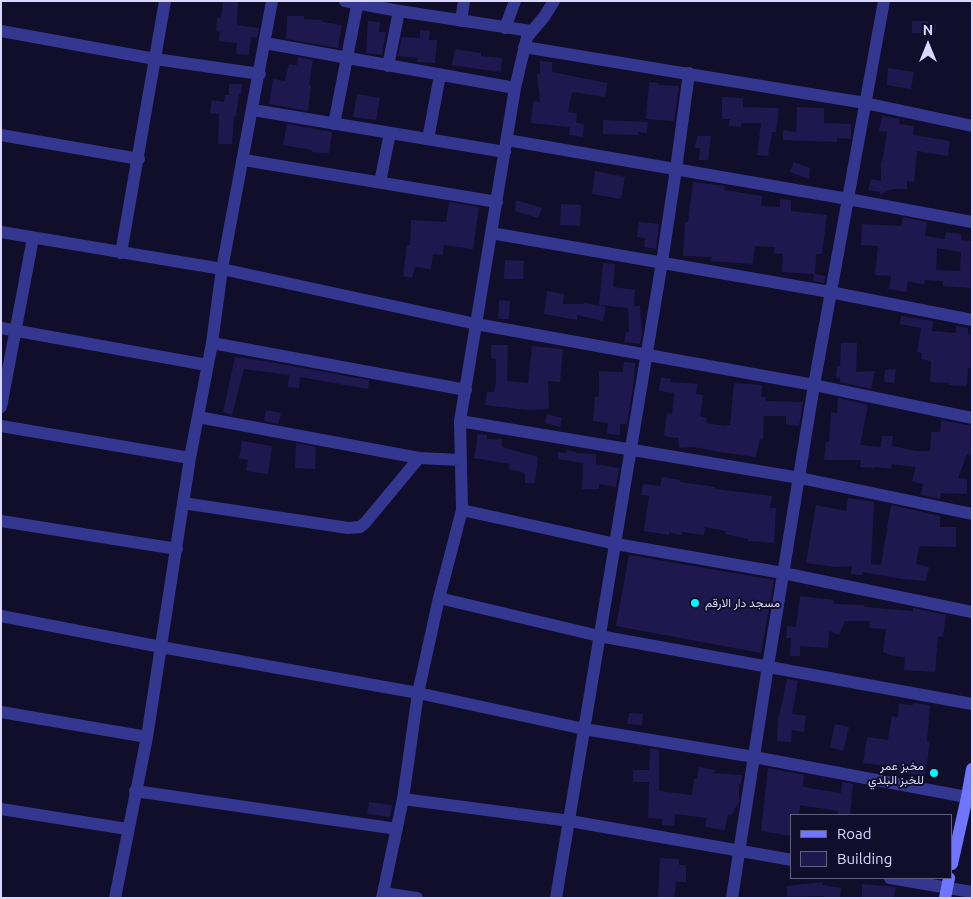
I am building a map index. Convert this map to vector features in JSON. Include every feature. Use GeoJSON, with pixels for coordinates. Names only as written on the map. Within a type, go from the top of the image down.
{"type":"FeatureCollection","features":[{"type":"Feature","properties":{"kind":"street"},"geometry":{"type":"LineString","coordinates":[[121,253],[139,159],[165,1]]}},
{"type":"Feature","properties":{"kind":"street"},"geometry":{"type":"LineString","coordinates":[[114,898],[147,737],[190,458],[212,343],[222,269],[244,160],[272,1]]}},
{"type":"Feature","properties":{"kind":"street"},"geometry":{"type":"LineString","coordinates":[[345,1],[399,12],[531,31]]}},
{"type":"Feature","properties":{"kind":"street"},"geometry":{"type":"LineString","coordinates":[[461,21],[464,1]]}},
{"type":"Feature","properties":{"kind":"street"},"geometry":{"type":"LineString","coordinates":[[505,28],[515,1]]}},
{"type":"Feature","properties":{"kind":"street"},"geometry":{"type":"LineString","coordinates":[[416,898],[382,896],[402,799],[418,693],[439,598],[462,510],[460,421],[515,88],[524,47],[531,31],[544,17],[554,1]]}},
{"type":"Feature","properties":{"kind":"street"},"geometry":{"type":"LineString","coordinates":[[732,898],[814,385],[884,1]]}},
{"type":"Feature","properties":{"kind":"street"},"geometry":{"type":"LineString","coordinates":[[334,124],[358,3]]}},
{"type":"Feature","properties":{"kind":"street"},"geometry":{"type":"LineString","coordinates":[[388,66],[399,12]]}},
{"type":"Feature","properties":{"kind":"street"},"geometry":{"type":"LineString","coordinates":[[1,31],[155,59],[260,74]]}},
{"type":"Feature","properties":{"kind":"street"},"geometry":{"type":"LineString","coordinates":[[265,43],[515,88]]}},
{"type":"Feature","properties":{"kind":"street"},"geometry":{"type":"LineString","coordinates":[[524,47],[865,103],[972,126]]}},
{"type":"Feature","properties":{"kind":"street"},"geometry":{"type":"LineString","coordinates":[[556,898],[662,262],[689,73]]}},
{"type":"Feature","properties":{"kind":"street"},"geometry":{"type":"LineString","coordinates":[[428,139],[440,75]]}},
{"type":"Feature","properties":{"kind":"street"},"geometry":{"type":"LineString","coordinates":[[253,110],[428,139],[506,146],[676,170],[972,222]]}},
{"type":"Feature","properties":{"kind":"street"},"geometry":{"type":"LineString","coordinates":[[380,182],[390,133]]}},
{"type":"Feature","properties":{"kind":"street"},"geometry":{"type":"LineString","coordinates":[[1,135],[139,159]]}},
{"type":"Feature","properties":{"kind":"street"},"geometry":{"type":"LineString","coordinates":[[244,160],[496,202]]}},
{"type":"Feature","properties":{"kind":"street"},"geometry":{"type":"LineString","coordinates":[[1,232],[222,269],[476,324],[814,385],[972,418]]}},
{"type":"Feature","properties":{"kind":"street"},"geometry":{"type":"LineString","coordinates":[[490,233],[830,292],[972,320]]}},
{"type":"Feature","properties":{"kind":"street"},"geometry":{"type":"LineString","coordinates":[[1,407],[14,330],[33,238]]}},
{"type":"Feature","properties":{"kind":"street"},"geometry":{"type":"LineString","coordinates":[[1,328],[207,365]]}},
{"type":"Feature","properties":{"kind":"street"},"geometry":{"type":"LineString","coordinates":[[212,343],[466,390]]}},
{"type":"Feature","properties":{"kind":"street"},"geometry":{"type":"LineString","coordinates":[[198,417],[419,458],[460,460]]}},
{"type":"Feature","properties":{"kind":"street"},"geometry":{"type":"LineString","coordinates":[[460,421],[800,478],[972,514]]}},
{"type":"Feature","properties":{"kind":"street"},"geometry":{"type":"LineString","coordinates":[[1,426],[190,458]]}},
{"type":"Feature","properties":{"kind":"street"},"geometry":{"type":"LineString","coordinates":[[183,503],[348,528],[360,527],[419,458]]}},
{"type":"Feature","properties":{"kind":"street"},"geometry":{"type":"LineString","coordinates":[[462,510],[616,544],[783,573],[972,612]]}},
{"type":"Feature","properties":{"kind":"street"},"geometry":{"type":"LineString","coordinates":[[1,521],[177,549]]}},
{"type":"Feature","properties":{"kind":"street"},"geometry":{"type":"LineString","coordinates":[[439,598],[599,636],[972,704]]}},
{"type":"Feature","properties":{"kind":"street"},"geometry":{"type":"LineString","coordinates":[[1,616],[418,693],[584,728],[754,757],[969,798]]}},
{"type":"Feature","properties":{"kind":"street"},"geometry":{"type":"LineString","coordinates":[[1,712],[147,737]]}},
{"type":"Feature","properties":{"kind":"street"},"geometry":{"type":"LineString","coordinates":[[953,860],[969,798],[972,769]]}},
{"type":"Feature","properties":{"kind":"street"},"geometry":{"type":"LineString","coordinates":[[135,791],[396,829]]}},
{"type":"Feature","properties":{"kind":"street"},"geometry":{"type":"LineString","coordinates":[[402,799],[570,821],[790,860]]}},
{"type":"Feature","properties":{"kind":"street"},"geometry":{"type":"LineString","coordinates":[[1,809],[127,828]]}},
{"type":"Feature","properties":{"kind":"street"},"geometry":{"type":"LineString","coordinates":[[896,879],[972,892]]}},
{"type":"Feature","properties":{"kind":"building"},"geometry":{"type":"Polygon","coordinates":[[[223,1],[238,1],[237,25],[259,28],[257,38],[251,37],[249,55],[236,54],[237,43],[219,41],[220,32],[216,31],[217,18],[221,18],[223,1]]]}},
{"type":"Feature","properties":{"kind":"building"},"geometry":{"type":"Polygon","coordinates":[[[287,16],[304,16],[304,19],[322,20],[322,22],[342,25],[338,48],[286,39],[287,16]]]}},
{"type":"Feature","properties":{"kind":"building"},"geometry":{"type":"Polygon","coordinates":[[[368,21],[380,22],[379,32],[386,32],[382,55],[366,53],[368,21]]]}},
{"type":"Feature","properties":{"kind":"building"},"geometry":{"type":"Polygon","coordinates":[[[912,21],[928,21],[928,23],[936,24],[935,33],[912,33],[912,21]]]}},
{"type":"Feature","properties":{"kind":"building"},"geometry":{"type":"Polygon","coordinates":[[[420,30],[430,31],[429,40],[437,40],[435,63],[417,62],[418,58],[398,56],[402,37],[420,38],[420,30]]]}},
{"type":"Feature","properties":{"kind":"building"},"geometry":{"type":"Polygon","coordinates":[[[455,49],[481,53],[481,56],[502,58],[501,72],[452,65],[455,49]]]}},
{"type":"Feature","properties":{"kind":"building"},"geometry":{"type":"Polygon","coordinates":[[[298,57],[313,60],[309,85],[311,86],[308,111],[269,104],[273,79],[285,81],[289,64],[297,65],[298,57]]]}},
{"type":"Feature","properties":{"kind":"building"},"geometry":{"type":"Polygon","coordinates":[[[540,61],[552,62],[552,72],[607,83],[605,97],[572,92],[568,112],[577,113],[576,123],[584,124],[583,137],[569,135],[570,127],[531,123],[533,101],[540,102],[537,74],[540,73],[540,61]]]}},
{"type":"Feature","properties":{"kind":"building"},"geometry":{"type":"Polygon","coordinates":[[[888,68],[914,72],[911,89],[887,85],[888,68]]]}},
{"type":"Feature","properties":{"kind":"building"},"geometry":{"type":"Polygon","coordinates":[[[649,82],[659,83],[659,85],[679,86],[674,121],[646,119],[649,82]]]}},
{"type":"Feature","properties":{"kind":"building"},"geometry":{"type":"Polygon","coordinates":[[[229,84],[242,84],[241,95],[239,94],[236,117],[234,116],[232,144],[218,144],[219,114],[210,113],[212,100],[224,102],[225,95],[229,95],[229,84]]]}},
{"type":"Feature","properties":{"kind":"building"},"geometry":{"type":"Polygon","coordinates":[[[357,94],[380,98],[376,120],[353,117],[357,94]]]}},
{"type":"Feature","properties":{"kind":"building"},"geometry":{"type":"Polygon","coordinates":[[[722,97],[743,98],[743,107],[779,108],[776,132],[772,132],[768,156],[757,155],[761,123],[741,123],[741,127],[729,126],[730,119],[722,119],[722,97]]]}},
{"type":"Feature","properties":{"kind":"building"},"geometry":{"type":"Polygon","coordinates":[[[797,107],[824,108],[824,123],[851,124],[851,139],[837,138],[837,142],[783,140],[783,130],[796,132],[797,107]]]}},
{"type":"Feature","properties":{"kind":"building"},"geometry":{"type":"Polygon","coordinates":[[[882,116],[900,119],[899,124],[914,126],[913,135],[950,141],[948,156],[917,151],[914,182],[907,181],[907,189],[891,189],[880,195],[880,192],[868,190],[871,179],[881,181],[881,162],[887,132],[879,131],[882,116]]]}},
{"type":"Feature","properties":{"kind":"building"},"geometry":{"type":"Polygon","coordinates":[[[603,120],[648,122],[647,133],[638,132],[638,135],[603,134],[603,120]]]}},
{"type":"Feature","properties":{"kind":"building"},"geometry":{"type":"Polygon","coordinates":[[[287,124],[332,132],[329,153],[312,152],[312,150],[283,145],[287,124]]]}},
{"type":"Feature","properties":{"kind":"building"},"geometry":{"type":"Polygon","coordinates":[[[697,136],[711,136],[708,160],[699,160],[700,148],[695,148],[697,136]]]}},
{"type":"Feature","properties":{"kind":"building"},"geometry":{"type":"Polygon","coordinates":[[[794,162],[810,168],[809,179],[790,172],[794,162]]]}},
{"type":"Feature","properties":{"kind":"building"},"geometry":{"type":"Polygon","coordinates":[[[595,171],[625,177],[621,199],[592,194],[595,171]]]}},
{"type":"Feature","properties":{"kind":"building"},"geometry":{"type":"Polygon","coordinates":[[[693,182],[725,186],[724,190],[762,196],[761,206],[780,207],[780,199],[791,200],[791,211],[827,215],[822,254],[816,254],[815,274],[826,276],[824,283],[813,281],[814,274],[782,272],[783,254],[774,253],[775,247],[755,246],[753,264],[711,261],[712,257],[683,256],[685,222],[688,222],[693,182]]]}},
{"type":"Feature","properties":{"kind":"building"},"geometry":{"type":"Polygon","coordinates":[[[516,200],[542,208],[538,218],[515,211],[516,200]]]}},
{"type":"Feature","properties":{"kind":"building"},"geometry":{"type":"Polygon","coordinates":[[[449,202],[479,207],[473,249],[444,245],[443,255],[433,254],[431,269],[415,267],[412,278],[403,276],[407,245],[410,245],[411,220],[446,222],[449,202]]]}},
{"type":"Feature","properties":{"kind":"building"},"geometry":{"type":"Polygon","coordinates":[[[561,204],[581,205],[580,226],[560,225],[561,204]]]}},
{"type":"Feature","properties":{"kind":"building"},"geometry":{"type":"Polygon","coordinates":[[[903,217],[927,222],[925,236],[945,239],[946,232],[961,234],[961,240],[972,241],[972,288],[943,286],[943,281],[925,280],[924,285],[908,281],[906,292],[889,289],[891,276],[875,275],[878,246],[861,245],[862,224],[901,226],[903,217]],[[937,248],[936,270],[960,271],[961,252],[937,248]]]}},
{"type":"Feature","properties":{"kind":"building"},"geometry":{"type":"Polygon","coordinates":[[[639,222],[659,224],[656,249],[644,247],[645,238],[637,237],[639,222]]]}},
{"type":"Feature","properties":{"kind":"building"},"geometry":{"type":"Polygon","coordinates":[[[505,260],[524,261],[523,279],[504,279],[505,260]]]}},
{"type":"Feature","properties":{"kind":"building"},"geometry":{"type":"Polygon","coordinates":[[[603,263],[615,264],[613,287],[635,290],[634,306],[640,306],[642,334],[640,344],[624,342],[626,332],[629,332],[628,308],[599,305],[603,263]]]}},
{"type":"Feature","properties":{"kind":"building"},"geometry":{"type":"Polygon","coordinates":[[[547,291],[564,294],[563,304],[584,303],[606,307],[603,321],[577,315],[577,320],[544,314],[547,291]]]}},
{"type":"Feature","properties":{"kind":"building"},"geometry":{"type":"Polygon","coordinates":[[[499,300],[510,301],[509,319],[498,319],[499,300]]]}},
{"type":"Feature","properties":{"kind":"building"},"geometry":{"type":"Polygon","coordinates":[[[901,316],[933,321],[932,331],[956,333],[956,326],[968,328],[968,334],[972,335],[972,368],[968,368],[967,386],[930,382],[931,361],[921,359],[922,353],[917,352],[921,328],[900,324],[901,316]]]}},
{"type":"Feature","properties":{"kind":"building"},"geometry":{"type":"Polygon","coordinates":[[[841,343],[857,343],[856,372],[875,371],[871,389],[840,382],[840,378],[836,378],[837,366],[840,366],[841,343]]]}},
{"type":"Feature","properties":{"kind":"building"},"geometry":{"type":"Polygon","coordinates":[[[491,345],[508,345],[507,381],[528,383],[532,346],[563,349],[560,382],[548,381],[549,409],[527,410],[485,405],[487,392],[494,392],[496,381],[496,359],[491,358],[491,345]]]}},
{"type":"Feature","properties":{"kind":"building"},"geometry":{"type":"Polygon","coordinates":[[[235,357],[369,380],[368,389],[300,377],[299,388],[288,387],[289,375],[244,369],[232,415],[223,412],[235,357]]]}},
{"type":"Feature","properties":{"kind":"building"},"geometry":{"type":"Polygon","coordinates":[[[624,362],[635,363],[627,424],[620,424],[620,435],[607,434],[608,423],[593,421],[595,397],[599,397],[599,371],[623,372],[624,362]]]}},
{"type":"Feature","properties":{"kind":"building"},"geometry":{"type":"Polygon","coordinates":[[[896,369],[894,383],[884,382],[885,370],[896,369]]]}},
{"type":"Feature","properties":{"kind":"building"},"geometry":{"type":"Polygon","coordinates":[[[661,377],[671,379],[670,382],[698,384],[696,394],[703,395],[700,416],[707,418],[706,423],[730,425],[734,383],[762,385],[761,397],[766,397],[766,401],[803,402],[799,426],[786,424],[786,416],[764,416],[763,440],[760,439],[756,457],[694,447],[679,448],[678,438],[664,436],[667,413],[672,414],[674,393],[659,391],[661,377]]]}},
{"type":"Feature","properties":{"kind":"building"},"geometry":{"type":"Polygon","coordinates":[[[838,398],[868,405],[860,445],[881,447],[882,436],[893,436],[892,446],[916,451],[930,451],[931,432],[940,432],[941,420],[972,426],[971,455],[967,454],[958,478],[967,479],[967,494],[941,493],[940,499],[921,495],[923,484],[912,481],[916,467],[892,464],[891,469],[860,467],[861,460],[824,460],[826,442],[829,442],[831,412],[837,413],[838,398]]]}},
{"type":"Feature","properties":{"kind":"building"},"geometry":{"type":"Polygon","coordinates":[[[266,410],[281,413],[278,424],[264,421],[266,410]]]}},
{"type":"Feature","properties":{"kind":"building"},"geometry":{"type":"Polygon","coordinates":[[[547,414],[562,418],[560,427],[545,423],[547,414]]]}},
{"type":"Feature","properties":{"kind":"building"},"geometry":{"type":"Polygon","coordinates":[[[478,434],[487,435],[487,439],[502,439],[502,447],[538,457],[535,483],[525,483],[525,473],[509,469],[510,464],[474,458],[478,434]]]}},
{"type":"Feature","properties":{"kind":"building"},"geometry":{"type":"Polygon","coordinates":[[[242,441],[272,446],[268,474],[246,471],[248,460],[239,458],[242,441]]]}},
{"type":"Feature","properties":{"kind":"building"},"geometry":{"type":"Polygon","coordinates":[[[296,443],[316,447],[315,469],[295,468],[296,443]]]}},
{"type":"Feature","properties":{"kind":"building"},"geometry":{"type":"Polygon","coordinates":[[[566,450],[576,453],[596,454],[596,464],[619,468],[616,487],[599,484],[599,489],[582,489],[583,463],[558,459],[558,452],[566,453],[566,450]]]}},
{"type":"Feature","properties":{"kind":"building"},"geometry":{"type":"Polygon","coordinates":[[[662,477],[680,480],[680,482],[715,487],[715,489],[772,496],[770,508],[776,508],[774,543],[748,541],[748,539],[725,534],[726,531],[705,527],[704,535],[682,532],[681,535],[669,532],[669,535],[644,531],[649,496],[641,495],[643,484],[660,486],[662,477]]]}},
{"type":"Feature","properties":{"kind":"building"},"geometry":{"type":"Polygon","coordinates":[[[848,498],[874,502],[871,564],[881,565],[891,505],[940,516],[940,527],[956,527],[956,547],[919,546],[916,564],[929,567],[926,581],[862,572],[862,575],[851,574],[852,566],[836,567],[806,563],[816,505],[846,511],[848,498]]]}},
{"type":"Feature","properties":{"kind":"building","name":"مسجد دار الارقم"},"geometry":{"type":"Polygon","coordinates":[[[629,555],[774,580],[761,653],[616,626],[629,555]]]}},
{"type":"Feature","properties":{"kind":"building"},"geometry":{"type":"Polygon","coordinates":[[[800,596],[834,600],[834,604],[865,605],[864,607],[913,611],[913,608],[946,615],[943,637],[938,636],[935,672],[904,670],[905,657],[893,656],[883,652],[886,629],[869,628],[870,621],[845,621],[839,635],[829,631],[828,648],[800,646],[800,656],[790,656],[791,638],[786,638],[787,626],[796,627],[800,596]]]}},
{"type":"Feature","properties":{"kind":"building"},"geometry":{"type":"Polygon","coordinates":[[[787,679],[798,681],[792,714],[806,716],[804,732],[792,730],[791,742],[777,741],[778,715],[787,679]]]}},
{"type":"Feature","properties":{"kind":"building"},"geometry":{"type":"Polygon","coordinates":[[[913,703],[930,705],[927,742],[930,742],[925,776],[885,770],[886,766],[863,763],[867,737],[888,740],[892,716],[898,717],[899,704],[913,705],[913,703]]]}},
{"type":"Feature","properties":{"kind":"building"},"geometry":{"type":"Polygon","coordinates":[[[629,713],[643,714],[642,725],[627,724],[629,713]]]}},
{"type":"Feature","properties":{"kind":"building"},"geometry":{"type":"Polygon","coordinates":[[[835,724],[849,727],[843,751],[830,747],[835,724]]]}},
{"type":"Feature","properties":{"kind":"building"},"geometry":{"type":"Polygon","coordinates":[[[650,748],[659,750],[659,791],[692,795],[694,779],[697,779],[699,767],[715,770],[714,773],[742,775],[741,784],[739,784],[739,802],[731,816],[728,814],[725,830],[705,827],[707,818],[675,814],[674,826],[662,825],[662,819],[648,818],[649,782],[633,782],[633,770],[649,770],[650,748]]]}},
{"type":"Feature","properties":{"kind":"building"},"geometry":{"type":"Polygon","coordinates":[[[768,768],[804,775],[803,787],[841,793],[842,782],[853,784],[850,814],[838,814],[838,811],[800,805],[799,814],[790,814],[790,836],[761,831],[768,768]]]}},
{"type":"Feature","properties":{"kind":"building"},"geometry":{"type":"Polygon","coordinates":[[[369,802],[392,805],[390,817],[367,814],[369,802]]]}},
{"type":"Feature","properties":{"kind":"building"},"geometry":{"type":"Polygon","coordinates":[[[660,858],[679,859],[679,865],[686,865],[686,882],[676,882],[674,898],[658,898],[660,858]]]}},
{"type":"Feature","properties":{"kind":"building"},"geometry":{"type":"Polygon","coordinates":[[[822,882],[822,885],[841,888],[840,898],[823,898],[824,896],[787,897],[787,886],[822,882]]]}},
{"type":"Feature","properties":{"kind":"building"},"geometry":{"type":"Polygon","coordinates":[[[862,884],[896,887],[894,898],[862,898],[862,884]]]}},
{"type":"Feature","properties":{"kind":"place","name":"مسجد دار الارقم"},"geometry":{"type":"Point","coordinates":[695,603]}},
{"type":"Feature","properties":{"kind":"place","name":"مخبز عمر للخبز البلدي"},"geometry":{"type":"Point","coordinates":[934,773]}}]}
